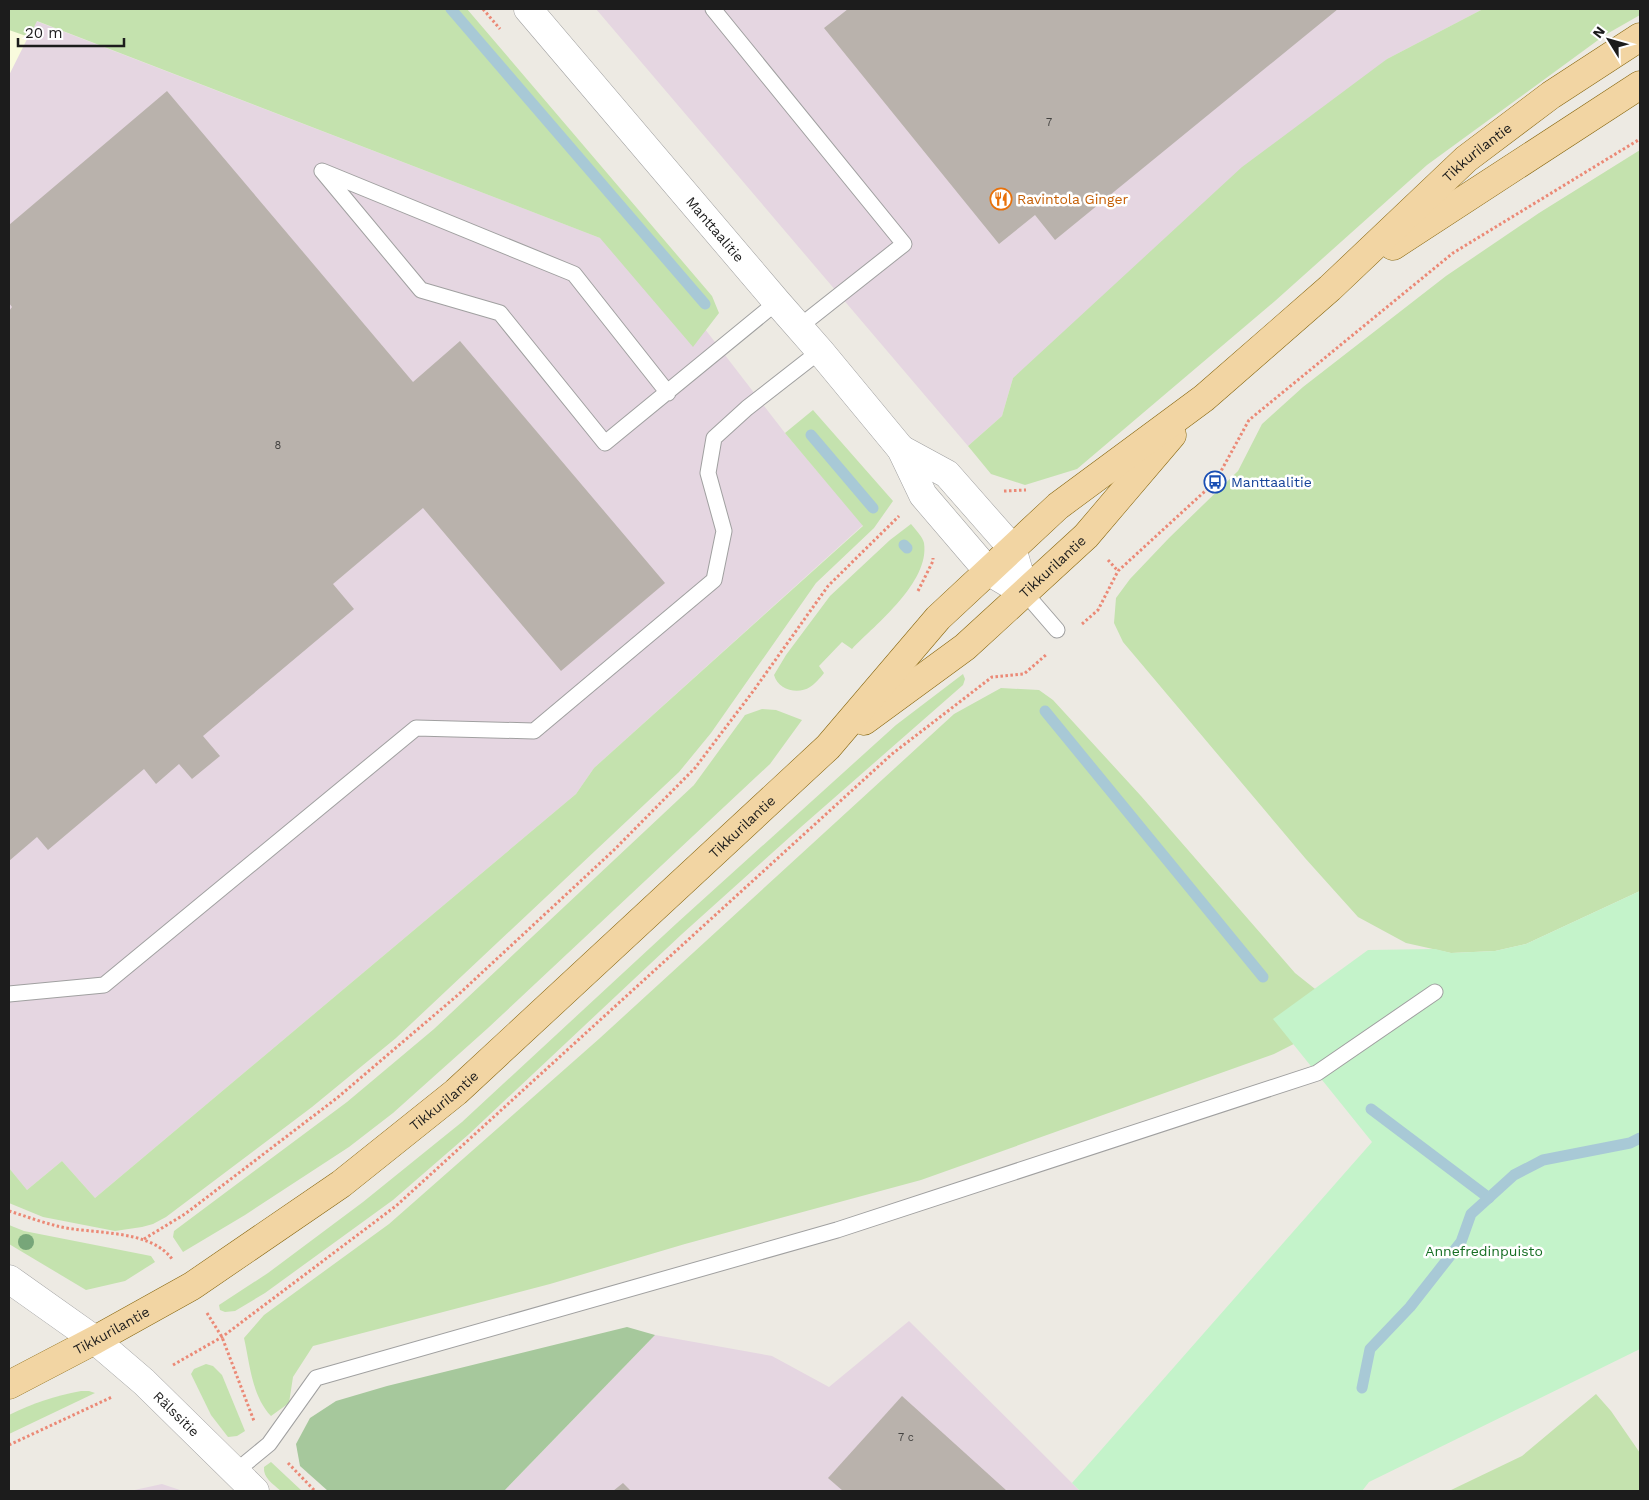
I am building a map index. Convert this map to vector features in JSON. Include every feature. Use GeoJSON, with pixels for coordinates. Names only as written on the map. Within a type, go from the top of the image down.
{"type":"FeatureCollection","features":[{"type":"Feature","properties":{"kind":"main road","name":"Tikkurilantie"},"geometry":{"type":"LineString","coordinates":[[9,1385],[192,1286],[333,1189],[456,1092],[828,747],[938,618],[1058,506],[1204,398],[1330,288],[1466,159],[1551,96],[1640,37]]}},
{"type":"Feature","properties":{"kind":"main road","name":"Tikkurilantie"},"geometry":{"type":"LineString","coordinates":[[1330,288],[1640,85]]}},
{"type":"Feature","properties":{"kind":"main road","name":"Tikkurilantie"},"geometry":{"type":"LineString","coordinates":[[828,747],[965,647],[1025,593],[1086,536],[1204,398]]}},
{"type":"Feature","properties":{"kind":"street","name":"Manttaalitie"},"geometry":{"type":"LineString","coordinates":[[528,9],[901,448],[923,495],[988,571],[1025,593]]}},
{"type":"Feature","properties":{"kind":"street","name":"Manttaalitie"},"geometry":{"type":"LineString","coordinates":[[901,448],[947,474],[1012,548],[1025,593]]}},
{"type":"Feature","properties":{"kind":"street","name":"Rälssitie"},"geometry":{"type":"LineString","coordinates":[[9,1278],[95,1340],[144,1382],[255,1491]]}},
{"type":"Feature","properties":{"kind":"lane"},"geometry":{"type":"LineString","coordinates":[[713,9],[904,244],[799,328]]}},
{"type":"Feature","properties":{"kind":"lane"},"geometry":{"type":"LineString","coordinates":[[668,393],[574,274],[322,171],[421,290],[500,313],[606,443],[668,393],[777,302]]}},
{"type":"Feature","properties":{"kind":"lane"},"geometry":{"type":"LineString","coordinates":[[9,994],[104,985],[416,728],[534,732],[714,580],[724,531],[708,473],[714,438],[747,408],[820,351]]}},
{"type":"Feature","properties":{"kind":"lane"},"geometry":{"type":"LineString","coordinates":[[1025,593],[1057,630]]}},
{"type":"Feature","properties":{"kind":"lane"},"geometry":{"type":"LineString","coordinates":[[235,1472],[269,1444],[316,1378],[837,1230],[1317,1073],[1435,992]]}},
{"type":"Feature","properties":{"kind":"path"},"geometry":{"type":"LineString","coordinates":[[1098,610],[1118,571],[1215,482],[1249,420],[1453,253],[1640,139]]}},
{"type":"Feature","properties":{"kind":"path"},"geometry":{"type":"LineString","coordinates":[[144,1239],[186,1214],[338,1098],[459,994],[614,850],[695,768],[754,690],[828,586],[902,512]]}},
{"type":"Feature","properties":{"kind":"path"},"geometry":{"type":"LineString","coordinates":[[916,594],[933,561],[932,554]]}},
{"type":"Feature","properties":{"kind":"shaded area"},"geometry":{"type":"Polygon","coordinates":[[[596,9],[1483,9],[1387,59],[1013,378],[1002,416],[968,446],[596,9]]]}},
{"type":"Feature","properties":{"kind":"shaded area"},"geometry":{"type":"Polygon","coordinates":[[[9,10],[36,21],[9,75],[9,10]]]}},
{"type":"Feature","properties":{"kind":"shaded area"},"geometry":{"type":"Polygon","coordinates":[[[36,21],[651,259],[785,433],[863,525],[594,768],[576,794],[95,1198],[62,1161],[27,1190],[9,1168],[9,75],[36,21]]]}},
{"type":"Feature","properties":{"kind":"shaded area"},"geometry":{"type":"Polygon","coordinates":[[[909,1321],[1080,1491],[504,1491],[655,1335],[772,1356],[829,1387],[909,1321]]]}},
{"type":"Feature","properties":{"kind":"shaded area"},"geometry":{"type":"Polygon","coordinates":[[[162,1484],[183,1491],[130,1491],[162,1484]]]}},
{"type":"Feature","properties":{"kind":"green space"},"geometry":{"type":"Polygon","coordinates":[[[9,9],[467,9],[712,296],[719,313],[693,347],[600,238],[37,21],[29,37],[9,30],[9,9]]]}},
{"type":"Feature","properties":{"kind":"green space"},"geometry":{"type":"Polygon","coordinates":[[[1483,9],[1640,9],[1640,15],[1605,35],[1427,165],[1275,301],[1077,469],[1025,485],[991,474],[968,446],[1002,416],[1013,378],[1242,167],[1387,59],[1483,9]]]}},
{"type":"Feature","properties":{"kind":"green space"},"geometry":{"type":"Polygon","coordinates":[[[1640,150],[1640,891],[1526,944],[1495,951],[1451,953],[1406,943],[1358,917],[1305,858],[1123,642],[1114,623],[1116,598],[1130,579],[1169,538],[1238,471],[1262,424],[1303,387],[1446,276],[1539,213],[1640,150]]]}},
{"type":"Feature","properties":{"kind":"green space"},"geometry":{"type":"Polygon","coordinates":[[[813,410],[893,501],[874,528],[816,583],[711,733],[679,772],[396,1038],[312,1107],[166,1217],[153,1224],[115,1231],[43,1217],[9,1203],[9,1168],[27,1190],[62,1161],[95,1198],[576,794],[594,768],[863,526],[785,433],[813,410]]]}},
{"type":"Feature","properties":{"kind":"green space"},"geometry":{"type":"Polygon","coordinates":[[[911,524],[919,533],[924,543],[924,558],[919,572],[899,601],[852,649],[842,642],[819,666],[824,673],[812,686],[800,691],[794,691],[780,684],[774,675],[786,655],[830,596],[890,540],[911,524]]]}},
{"type":"Feature","properties":{"kind":"green space"},"geometry":{"type":"Polygon","coordinates":[[[963,674],[965,679],[963,685],[682,934],[468,1135],[393,1200],[265,1293],[235,1311],[225,1312],[220,1310],[219,1305],[268,1273],[363,1202],[462,1122],[677,923],[896,725],[963,674]]]}},
{"type":"Feature","properties":{"kind":"green space"},"geometry":{"type":"Polygon","coordinates":[[[1001,688],[1039,690],[1053,700],[1141,796],[1295,973],[1349,1016],[1274,1054],[921,1180],[685,1244],[550,1284],[313,1346],[293,1377],[289,1403],[271,1416],[256,1390],[244,1338],[264,1315],[389,1224],[600,1038],[954,714],[1001,688]]]}},
{"type":"Feature","properties":{"kind":"green space"},"geometry":{"type":"Polygon","coordinates":[[[762,709],[776,710],[802,720],[770,764],[488,1028],[393,1113],[349,1147],[245,1215],[183,1252],[173,1237],[174,1231],[347,1102],[434,1029],[694,785],[745,715],[762,709]]]}},
{"type":"Feature","properties":{"kind":"green space","name":"Annefredinpuisto"},"geometry":{"type":"Polygon","coordinates":[[[1640,891],[1640,1349],[1369,1482],[1362,1491],[1080,1491],[1072,1483],[1372,1142],[1273,1019],[1368,950],[1435,949],[1451,953],[1495,951],[1526,944],[1640,891]]]}},
{"type":"Feature","properties":{"kind":"green space"},"geometry":{"type":"Polygon","coordinates":[[[9,1225],[24,1231],[151,1256],[155,1262],[125,1281],[86,1290],[9,1244],[9,1225]]]}},
{"type":"Feature","properties":{"kind":"green space"},"geometry":{"type":"Polygon","coordinates":[[[627,1327],[655,1335],[504,1491],[328,1491],[300,1466],[296,1444],[310,1418],[336,1401],[387,1386],[627,1327]]]}},
{"type":"Feature","properties":{"kind":"green space"},"geometry":{"type":"Polygon","coordinates":[[[206,1364],[213,1366],[222,1375],[245,1431],[237,1436],[228,1437],[211,1415],[191,1374],[194,1369],[206,1364]]]}},
{"type":"Feature","properties":{"kind":"green space"},"geometry":{"type":"Polygon","coordinates":[[[81,1391],[95,1393],[9,1434],[9,1415],[44,1400],[81,1391]]]}},
{"type":"Feature","properties":{"kind":"green space"},"geometry":{"type":"Polygon","coordinates":[[[1596,1394],[1611,1411],[1640,1453],[1640,1491],[1449,1491],[1522,1456],[1596,1394]]]}},
{"type":"Feature","properties":{"kind":"green space"},"geometry":{"type":"Polygon","coordinates":[[[271,1462],[302,1491],[281,1491],[272,1483],[264,1471],[264,1467],[271,1462]]]}},
{"type":"Feature","properties":{"kind":"building"},"geometry":{"type":"Polygon","coordinates":[[[848,9],[1338,9],[1055,240],[1035,215],[999,244],[824,28],[848,9]]]}},
{"type":"Feature","properties":{"kind":"building"},"geometry":{"type":"Polygon","coordinates":[[[167,91],[413,382],[460,341],[665,583],[561,671],[423,508],[333,584],[354,609],[203,736],[220,756],[192,779],[179,764],[156,784],[144,769],[48,850],[37,837],[9,861],[9,311],[12,307],[9,303],[9,225],[167,91]]]}},
{"type":"Feature","properties":{"kind":"building"},"geometry":{"type":"Polygon","coordinates":[[[902,1396],[1007,1491],[843,1491],[828,1478],[902,1396]]]}},
{"type":"Feature","properties":{"kind":"building"},"geometry":{"type":"Polygon","coordinates":[[[623,1483],[631,1491],[613,1491],[623,1483]]]}},
{"type":"Feature","properties":{"kind":"waterway"},"geometry":{"type":"LineString","coordinates":[[451,9],[705,304]]}},
{"type":"Feature","properties":{"kind":"waterway"},"geometry":{"type":"LineString","coordinates":[[811,435],[873,508]]}},
{"type":"Feature","properties":{"kind":"waterway"},"geometry":{"type":"LineString","coordinates":[[904,545],[907,548]]}},
{"type":"Feature","properties":{"kind":"waterway"},"geometry":{"type":"LineString","coordinates":[[1045,711],[1263,977]]}},
{"type":"Feature","properties":{"kind":"waterway"},"geometry":{"type":"LineString","coordinates":[[1371,1109],[1489,1198]]}},
{"type":"Feature","properties":{"kind":"waterway"},"geometry":{"type":"LineString","coordinates":[[1362,1388],[1370,1349],[1410,1307],[1461,1242],[1471,1214],[1514,1175],[1543,1160],[1630,1143],[1640,1138]]}},
{"type":"Feature","properties":{"kind":"place","name":"Ravintola Ginger"},"geometry":{"type":"Point","coordinates":[1001,199]}},
{"type":"Feature","properties":{"kind":"place","name":"Manttaalitie"},"geometry":{"type":"Point","coordinates":[1215,482]}}]}
